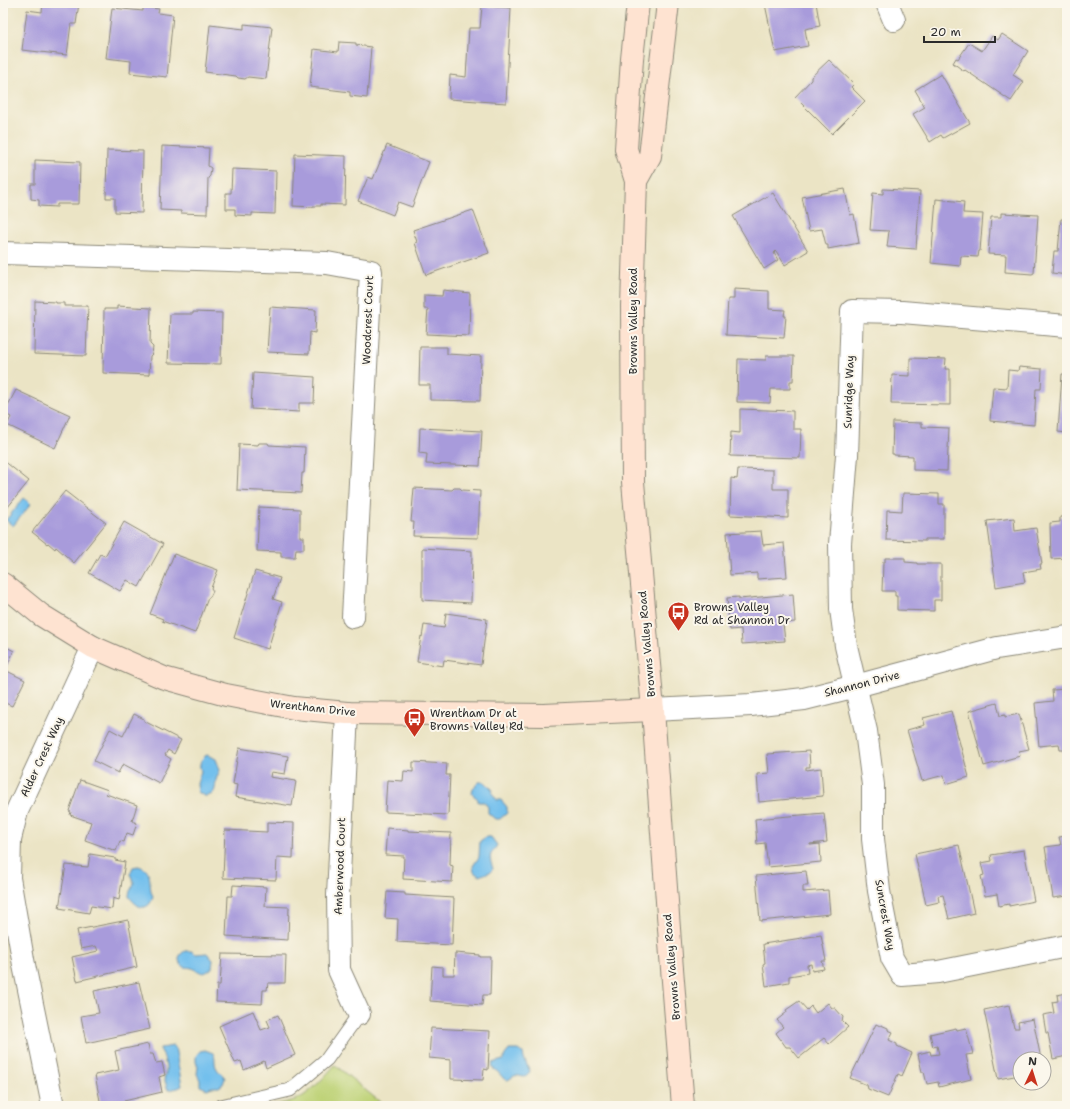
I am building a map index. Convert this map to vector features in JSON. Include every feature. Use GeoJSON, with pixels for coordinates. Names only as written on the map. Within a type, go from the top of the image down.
{"type":"FeatureCollection","features":[{"type":"Feature","properties":{"kind":"main road","name":"Browns Valley Road"},"geometry":{"type":"LineString","coordinates":[[638,3],[632,59],[626,149],[636,181],[632,306],[634,482],[653,710],[670,956],[683,1106]]}},
{"type":"Feature","properties":{"kind":"main road","name":"Browns Valley Road"},"geometry":{"type":"LineString","coordinates":[[636,181],[650,156],[668,3]]}},
{"type":"Feature","properties":{"kind":"main road","name":"Wrentham Drive"},"geometry":{"type":"LineString","coordinates":[[3,584],[41,615],[93,647],[164,678],[226,695],[294,708],[347,713],[544,715],[653,710]]}},
{"type":"Feature","properties":{"kind":"street","name":"Woodcrest Court"},"geometry":{"type":"LineString","coordinates":[[3,253],[327,263],[371,271],[353,617]]}},
{"type":"Feature","properties":{"kind":"street","name":"Sunridge Way"},"geometry":{"type":"LineString","coordinates":[[856,686],[846,646],[842,616],[840,544],[846,455],[852,311],[902,312],[1067,326]]}},
{"type":"Feature","properties":{"kind":"street","name":"Shannon Drive"},"geometry":{"type":"LineString","coordinates":[[653,710],[804,699],[997,648],[1067,637]]}},
{"type":"Feature","properties":{"kind":"street","name":"Alder Crest Way"},"geometry":{"type":"LineString","coordinates":[[54,1106],[24,965],[9,878],[10,838],[17,810],[93,647]]}},
{"type":"Feature","properties":{"kind":"street","name":"Suncrest Way"},"geometry":{"type":"LineString","coordinates":[[856,686],[866,731],[872,777],[873,840],[879,891],[892,958],[902,975],[938,972],[1067,946]]}},
{"type":"Feature","properties":{"kind":"street","name":"Amberwood Court"},"geometry":{"type":"LineString","coordinates":[[347,713],[338,895],[339,970],[359,1014]]}},
{"type":"Feature","properties":{"kind":"lane"},"geometry":{"type":"LineString","coordinates":[[221,1106],[290,1090],[327,1059],[359,1014]]}},
{"type":"Feature","properties":{"kind":"green space"},"geometry":{"type":"Polygon","coordinates":[[[335,1065],[385,1106],[267,1106],[281,1104],[303,1096],[316,1086],[335,1065]]]}},
{"type":"Feature","properties":{"kind":"water"},"geometry":{"type":"Polygon","coordinates":[[[24,498],[31,504],[13,526],[6,520],[24,498]]]}},
{"type":"Feature","properties":{"kind":"water"},"geometry":{"type":"Polygon","coordinates":[[[207,755],[216,759],[220,770],[213,793],[208,796],[204,796],[198,792],[197,784],[201,771],[201,762],[207,755]]]}},
{"type":"Feature","properties":{"kind":"water"},"geometry":{"type":"Polygon","coordinates":[[[479,782],[485,782],[493,790],[492,793],[497,800],[501,800],[507,807],[507,813],[500,819],[495,819],[488,813],[488,807],[484,802],[478,802],[478,799],[472,794],[473,788],[479,782]]]}},
{"type":"Feature","properties":{"kind":"water"},"geometry":{"type":"Polygon","coordinates":[[[486,837],[491,837],[497,845],[490,856],[493,869],[490,872],[479,876],[474,872],[473,866],[479,857],[480,841],[486,837]]]}},
{"type":"Feature","properties":{"kind":"water"},"geometry":{"type":"Polygon","coordinates":[[[133,867],[142,867],[148,872],[153,896],[149,904],[144,907],[138,906],[129,896],[134,883],[130,874],[133,867]]]}},
{"type":"Feature","properties":{"kind":"water"},"geometry":{"type":"Polygon","coordinates":[[[185,951],[191,951],[196,954],[207,953],[213,960],[212,968],[204,973],[192,968],[184,967],[179,958],[185,951]]]}},
{"type":"Feature","properties":{"kind":"water"},"geometry":{"type":"Polygon","coordinates":[[[175,1047],[182,1086],[168,1090],[164,1078],[166,1072],[165,1064],[160,1048],[175,1047]]]}},
{"type":"Feature","properties":{"kind":"water"},"geometry":{"type":"Polygon","coordinates":[[[205,1050],[213,1053],[216,1067],[225,1078],[223,1084],[219,1087],[207,1089],[200,1086],[200,1080],[197,1074],[198,1066],[196,1056],[200,1051],[205,1050]]]}},
{"type":"Feature","properties":{"kind":"water"},"geometry":{"type":"Polygon","coordinates":[[[509,1050],[519,1050],[523,1053],[524,1059],[530,1071],[527,1076],[514,1076],[508,1080],[504,1079],[492,1068],[493,1063],[503,1060],[509,1050]]]}},
{"type":"Feature","properties":{"kind":"building"},"geometry":{"type":"Polygon","coordinates":[[[43,3],[79,3],[76,24],[71,24],[67,55],[22,50],[27,10],[42,12],[43,3]]]}},
{"type":"Feature","properties":{"kind":"building"},"geometry":{"type":"Polygon","coordinates":[[[816,3],[820,26],[805,29],[808,46],[775,52],[765,4],[816,3]]]}},
{"type":"Feature","properties":{"kind":"building"},"geometry":{"type":"Polygon","coordinates":[[[482,6],[511,8],[506,103],[449,99],[450,75],[466,77],[469,28],[480,28],[482,6]]]}},
{"type":"Feature","properties":{"kind":"building"},"geometry":{"type":"Polygon","coordinates":[[[143,7],[159,9],[158,13],[173,15],[167,77],[130,73],[131,61],[106,58],[112,8],[143,11],[143,7]]]}},
{"type":"Feature","properties":{"kind":"building"},"geometry":{"type":"Polygon","coordinates":[[[244,24],[272,27],[266,79],[248,77],[245,79],[238,78],[236,76],[205,72],[210,25],[244,29],[244,24]]]}},
{"type":"Feature","properties":{"kind":"building"},"geometry":{"type":"Polygon","coordinates":[[[1002,34],[1028,51],[1013,75],[1024,82],[1011,101],[953,63],[956,58],[958,59],[969,43],[982,51],[992,36],[998,40],[1002,34]]]}},
{"type":"Feature","properties":{"kind":"building"},"geometry":{"type":"Polygon","coordinates":[[[339,42],[356,43],[356,45],[371,47],[367,98],[350,96],[350,92],[310,87],[314,49],[338,52],[339,42]]]}},
{"type":"Feature","properties":{"kind":"building"},"geometry":{"type":"Polygon","coordinates":[[[829,60],[854,84],[851,87],[865,101],[832,134],[795,97],[811,80],[811,77],[829,60]]]}},
{"type":"Feature","properties":{"kind":"building"},"geometry":{"type":"Polygon","coordinates":[[[941,74],[970,123],[943,138],[941,135],[930,142],[913,114],[925,107],[915,90],[941,74]]]}},
{"type":"Feature","properties":{"kind":"building"},"geometry":{"type":"Polygon","coordinates":[[[387,145],[429,162],[412,207],[398,202],[393,215],[358,201],[368,177],[373,179],[387,145]]]}},
{"type":"Feature","properties":{"kind":"building"},"geometry":{"type":"Polygon","coordinates":[[[162,146],[209,148],[208,166],[211,168],[210,176],[208,178],[207,214],[181,213],[181,211],[160,210],[162,146]]]}},
{"type":"Feature","properties":{"kind":"building"},"geometry":{"type":"Polygon","coordinates":[[[107,150],[143,151],[142,213],[115,212],[115,198],[106,198],[107,150]]]}},
{"type":"Feature","properties":{"kind":"building"},"geometry":{"type":"Polygon","coordinates":[[[295,154],[346,156],[345,205],[321,204],[321,206],[313,207],[293,206],[295,154]]]}},
{"type":"Feature","properties":{"kind":"building"},"geometry":{"type":"Polygon","coordinates":[[[35,160],[80,162],[79,204],[57,204],[57,207],[39,206],[39,200],[31,199],[31,184],[35,184],[35,160]]]}},
{"type":"Feature","properties":{"kind":"building"},"geometry":{"type":"Polygon","coordinates":[[[232,169],[276,171],[275,214],[252,213],[252,216],[235,215],[235,209],[226,209],[226,193],[231,193],[232,169]]]}},
{"type":"Feature","properties":{"kind":"building"},"geometry":{"type":"Polygon","coordinates":[[[845,189],[850,215],[854,214],[859,243],[828,249],[822,229],[809,231],[802,197],[845,189]]]}},
{"type":"Feature","properties":{"kind":"building"},"geometry":{"type":"Polygon","coordinates":[[[883,189],[920,191],[916,249],[887,247],[889,231],[870,230],[873,193],[883,194],[883,189]]]}},
{"type":"Feature","properties":{"kind":"building"},"geometry":{"type":"Polygon","coordinates":[[[773,193],[808,251],[785,265],[776,251],[774,253],[778,260],[764,269],[733,216],[773,193]]]}},
{"type":"Feature","properties":{"kind":"building"},"geometry":{"type":"Polygon","coordinates":[[[936,199],[964,202],[963,213],[983,214],[980,251],[978,257],[961,256],[960,266],[931,263],[936,199]]]}},
{"type":"Feature","properties":{"kind":"building"},"geometry":{"type":"Polygon","coordinates":[[[473,210],[489,253],[426,275],[415,243],[417,242],[413,230],[473,210]]]}},
{"type":"Feature","properties":{"kind":"building"},"geometry":{"type":"Polygon","coordinates":[[[1001,213],[1038,215],[1034,273],[1005,272],[1006,255],[988,254],[991,217],[1001,217],[1001,213]]]}},
{"type":"Feature","properties":{"kind":"building"},"geometry":{"type":"Polygon","coordinates":[[[1061,219],[1067,219],[1067,275],[1052,273],[1054,251],[1058,251],[1061,219]]]}},
{"type":"Feature","properties":{"kind":"building"},"geometry":{"type":"Polygon","coordinates":[[[734,289],[769,291],[769,309],[785,310],[784,316],[786,316],[784,338],[726,335],[728,299],[734,299],[734,289]]]}},
{"type":"Feature","properties":{"kind":"building"},"geometry":{"type":"Polygon","coordinates":[[[443,290],[470,293],[469,336],[426,334],[428,309],[424,309],[424,295],[442,296],[443,290]]]}},
{"type":"Feature","properties":{"kind":"building"},"geometry":{"type":"Polygon","coordinates":[[[35,301],[64,303],[64,306],[88,306],[86,356],[34,354],[35,301]]]}},
{"type":"Feature","properties":{"kind":"building"},"geometry":{"type":"Polygon","coordinates":[[[117,306],[151,308],[150,344],[153,347],[152,354],[150,356],[149,375],[103,373],[104,309],[117,309],[117,306]]]}},
{"type":"Feature","properties":{"kind":"building"},"geometry":{"type":"Polygon","coordinates":[[[270,307],[316,310],[315,333],[310,332],[309,354],[267,352],[270,307]]]}},
{"type":"Feature","properties":{"kind":"building"},"geometry":{"type":"Polygon","coordinates":[[[193,312],[222,313],[221,364],[168,363],[170,314],[193,314],[193,312]]]}},
{"type":"Feature","properties":{"kind":"building"},"geometry":{"type":"Polygon","coordinates":[[[420,347],[447,347],[447,354],[481,356],[480,401],[430,400],[430,385],[419,385],[420,347]]]}},
{"type":"Feature","properties":{"kind":"building"},"geometry":{"type":"Polygon","coordinates":[[[766,356],[794,356],[793,381],[790,381],[790,389],[771,389],[770,403],[737,402],[738,359],[766,360],[766,356]]]}},
{"type":"Feature","properties":{"kind":"building"},"geometry":{"type":"Polygon","coordinates":[[[910,358],[946,359],[945,369],[950,369],[950,405],[891,404],[892,375],[910,376],[910,358]]]}},
{"type":"Feature","properties":{"kind":"building"},"geometry":{"type":"Polygon","coordinates":[[[1019,367],[1042,369],[1041,389],[1036,389],[1034,425],[990,421],[993,387],[1007,388],[1008,370],[1018,371],[1019,367]]]}},
{"type":"Feature","properties":{"kind":"building"},"geometry":{"type":"Polygon","coordinates":[[[253,373],[315,377],[314,403],[299,403],[299,412],[251,409],[253,373]]]}},
{"type":"Feature","properties":{"kind":"building"},"geometry":{"type":"Polygon","coordinates":[[[1062,374],[1067,374],[1067,433],[1058,432],[1062,374]]]}},
{"type":"Feature","properties":{"kind":"building"},"geometry":{"type":"Polygon","coordinates":[[[16,390],[70,415],[55,448],[7,425],[11,417],[4,413],[16,390]]]}},
{"type":"Feature","properties":{"kind":"building"},"geometry":{"type":"Polygon","coordinates":[[[740,409],[793,411],[793,429],[801,429],[800,458],[730,456],[731,432],[740,433],[740,409]]]}},
{"type":"Feature","properties":{"kind":"building"},"geometry":{"type":"Polygon","coordinates":[[[893,422],[922,423],[922,427],[949,428],[947,471],[913,470],[913,456],[892,454],[893,422]]]}},
{"type":"Feature","properties":{"kind":"building"},"geometry":{"type":"Polygon","coordinates":[[[420,428],[482,431],[480,466],[426,464],[427,454],[419,453],[420,428]]]}},
{"type":"Feature","properties":{"kind":"building"},"geometry":{"type":"Polygon","coordinates":[[[259,443],[305,447],[304,473],[302,473],[301,493],[237,490],[239,444],[258,445],[259,443]]]}},
{"type":"Feature","properties":{"kind":"building"},"geometry":{"type":"Polygon","coordinates":[[[3,460],[29,481],[3,513],[3,460]]]}},
{"type":"Feature","properties":{"kind":"building"},"geometry":{"type":"Polygon","coordinates":[[[738,469],[773,470],[773,489],[788,489],[788,518],[730,515],[731,478],[737,479],[738,469]]]}},
{"type":"Feature","properties":{"kind":"building"},"geometry":{"type":"Polygon","coordinates":[[[414,488],[452,490],[454,488],[460,488],[462,490],[480,491],[478,538],[413,536],[414,522],[411,522],[414,488]]]}},
{"type":"Feature","properties":{"kind":"building"},"geometry":{"type":"Polygon","coordinates":[[[65,491],[106,523],[74,563],[56,547],[55,549],[32,532],[65,491]]]}},
{"type":"Feature","properties":{"kind":"building"},"geometry":{"type":"Polygon","coordinates":[[[903,493],[939,494],[939,504],[944,504],[944,539],[925,539],[925,541],[886,540],[887,510],[902,511],[903,493]]]}},
{"type":"Feature","properties":{"kind":"building"},"geometry":{"type":"Polygon","coordinates":[[[259,507],[300,509],[300,537],[304,537],[304,549],[296,549],[295,557],[281,557],[281,552],[257,551],[259,507]]]}},
{"type":"Feature","properties":{"kind":"building"},"geometry":{"type":"Polygon","coordinates":[[[1067,516],[1067,558],[1051,559],[1050,523],[1060,522],[1060,517],[1067,516]]]}},
{"type":"Feature","properties":{"kind":"building"},"geometry":{"type":"Polygon","coordinates":[[[1014,518],[1015,531],[1036,528],[1042,564],[1040,564],[1041,569],[1023,572],[1025,582],[996,587],[987,521],[1014,518]]]}},
{"type":"Feature","properties":{"kind":"building"},"geometry":{"type":"Polygon","coordinates":[[[124,522],[163,544],[139,587],[127,580],[120,591],[89,573],[100,554],[105,556],[124,522]]]}},
{"type":"Feature","properties":{"kind":"building"},"geometry":{"type":"Polygon","coordinates":[[[761,531],[763,545],[784,543],[787,577],[757,579],[757,573],[730,575],[727,533],[761,531]]]}},
{"type":"Feature","properties":{"kind":"building"},"geometry":{"type":"Polygon","coordinates":[[[422,548],[472,551],[471,603],[422,600],[422,548]]]}},
{"type":"Feature","properties":{"kind":"building"},"geometry":{"type":"Polygon","coordinates":[[[174,554],[218,570],[211,588],[213,591],[208,598],[195,633],[162,621],[163,619],[150,614],[174,554]]]}},
{"type":"Feature","properties":{"kind":"building"},"geometry":{"type":"Polygon","coordinates":[[[885,558],[905,558],[905,562],[917,564],[941,564],[941,600],[934,600],[934,611],[897,610],[897,596],[895,596],[895,591],[882,591],[883,562],[885,562],[885,558]]]}},
{"type":"Feature","properties":{"kind":"building"},"geometry":{"type":"Polygon","coordinates":[[[255,571],[280,578],[273,599],[282,602],[268,649],[234,638],[255,571]]]}},
{"type":"Feature","properties":{"kind":"building"},"geometry":{"type":"Polygon","coordinates":[[[793,594],[795,622],[783,623],[785,641],[742,644],[741,629],[730,630],[727,598],[739,597],[739,599],[793,594]]]}},
{"type":"Feature","properties":{"kind":"building"},"geometry":{"type":"Polygon","coordinates":[[[446,613],[487,619],[481,665],[444,660],[443,666],[417,662],[424,625],[444,628],[446,613]]]}},
{"type":"Feature","properties":{"kind":"building"},"geometry":{"type":"Polygon","coordinates":[[[3,645],[14,651],[5,670],[25,680],[12,706],[3,702],[3,645]]]}},
{"type":"Feature","properties":{"kind":"building"},"geometry":{"type":"Polygon","coordinates":[[[1067,689],[1067,750],[1060,750],[1059,744],[1039,746],[1035,703],[1053,701],[1052,690],[1067,689]]]}},
{"type":"Feature","properties":{"kind":"building"},"geometry":{"type":"Polygon","coordinates":[[[997,703],[1000,716],[1005,715],[1005,717],[1019,714],[1029,749],[1019,751],[1020,756],[984,766],[969,711],[997,703]]]}},
{"type":"Feature","properties":{"kind":"building"},"geometry":{"type":"Polygon","coordinates":[[[951,711],[969,777],[946,784],[944,775],[922,781],[907,730],[925,725],[923,718],[951,711]]]}},
{"type":"Feature","properties":{"kind":"building"},"geometry":{"type":"Polygon","coordinates":[[[134,714],[144,719],[144,721],[181,740],[174,754],[168,750],[165,755],[171,759],[159,783],[123,764],[118,773],[94,761],[110,729],[123,736],[134,714]]]}},
{"type":"Feature","properties":{"kind":"building"},"geometry":{"type":"Polygon","coordinates":[[[239,748],[288,756],[285,774],[271,772],[270,777],[296,781],[292,806],[235,797],[237,785],[233,784],[239,748]]]}},
{"type":"Feature","properties":{"kind":"building"},"geometry":{"type":"Polygon","coordinates":[[[809,751],[810,767],[806,767],[806,770],[821,768],[823,796],[759,802],[757,774],[769,773],[767,754],[809,751]]]}},
{"type":"Feature","properties":{"kind":"building"},"geometry":{"type":"Polygon","coordinates":[[[413,762],[447,764],[446,775],[450,775],[448,815],[385,812],[387,780],[403,781],[404,771],[413,772],[413,762]]]}},
{"type":"Feature","properties":{"kind":"building"},"geometry":{"type":"Polygon","coordinates":[[[80,780],[108,790],[106,794],[137,805],[132,821],[137,823],[133,835],[127,833],[124,842],[120,841],[116,851],[85,840],[91,822],[70,815],[71,812],[69,811],[80,780]]]}},
{"type":"Feature","properties":{"kind":"building"},"geometry":{"type":"Polygon","coordinates":[[[824,813],[827,842],[810,844],[820,844],[821,862],[768,867],[765,843],[757,844],[755,819],[824,813]]]}},
{"type":"Feature","properties":{"kind":"building"},"geometry":{"type":"Polygon","coordinates":[[[267,822],[294,823],[293,858],[277,857],[276,880],[223,878],[225,830],[267,832],[267,822]]]}},
{"type":"Feature","properties":{"kind":"building"},"geometry":{"type":"Polygon","coordinates":[[[387,828],[408,831],[451,833],[450,865],[453,866],[452,882],[403,879],[404,856],[385,855],[387,828]]]}},
{"type":"Feature","properties":{"kind":"building"},"geometry":{"type":"Polygon","coordinates":[[[1067,836],[1067,896],[1053,898],[1045,847],[1061,845],[1059,837],[1067,836]]]}},
{"type":"Feature","properties":{"kind":"building"},"geometry":{"type":"Polygon","coordinates":[[[959,845],[974,913],[949,919],[943,895],[938,896],[939,902],[926,905],[915,854],[959,845]]]}},
{"type":"Feature","properties":{"kind":"building"},"geometry":{"type":"Polygon","coordinates":[[[1024,850],[1034,901],[1009,906],[1009,904],[999,906],[997,894],[985,896],[981,876],[984,875],[981,863],[992,861],[991,855],[1024,850]]]}},
{"type":"Feature","properties":{"kind":"building"},"geometry":{"type":"Polygon","coordinates":[[[90,854],[115,858],[115,860],[125,862],[119,900],[113,898],[112,909],[91,906],[89,913],[59,908],[66,865],[88,867],[90,854]]]}},
{"type":"Feature","properties":{"kind":"building"},"geometry":{"type":"Polygon","coordinates":[[[806,871],[808,886],[803,886],[803,892],[828,890],[830,914],[760,921],[756,876],[806,871]]]}},
{"type":"Feature","properties":{"kind":"building"},"geometry":{"type":"Polygon","coordinates":[[[233,885],[266,887],[265,906],[289,907],[288,940],[226,936],[228,896],[232,896],[233,885]]]}},
{"type":"Feature","properties":{"kind":"building"},"geometry":{"type":"Polygon","coordinates":[[[387,892],[405,893],[405,895],[454,898],[452,945],[397,942],[398,919],[385,918],[387,892]]]}},
{"type":"Feature","properties":{"kind":"building"},"geometry":{"type":"Polygon","coordinates":[[[128,920],[137,967],[77,981],[72,957],[98,951],[96,946],[81,949],[77,930],[128,920]]]}},
{"type":"Feature","properties":{"kind":"building"},"geometry":{"type":"Polygon","coordinates":[[[821,935],[826,961],[822,961],[824,969],[812,971],[811,964],[807,965],[808,973],[789,976],[789,982],[766,986],[763,964],[765,963],[763,944],[821,935]]]}},
{"type":"Feature","properties":{"kind":"building"},"geometry":{"type":"Polygon","coordinates":[[[455,953],[480,955],[480,957],[491,957],[490,995],[483,995],[482,1005],[430,1001],[432,966],[443,967],[443,975],[454,975],[455,953]]]}},
{"type":"Feature","properties":{"kind":"building"},"geometry":{"type":"Polygon","coordinates":[[[222,954],[286,955],[285,983],[268,983],[267,990],[263,990],[262,1004],[216,1002],[217,985],[220,985],[222,954]]]}},
{"type":"Feature","properties":{"kind":"building"},"geometry":{"type":"Polygon","coordinates":[[[139,982],[150,1029],[86,1043],[81,1016],[99,1013],[94,991],[139,982]]]}},
{"type":"Feature","properties":{"kind":"building"},"geometry":{"type":"Polygon","coordinates":[[[1067,993],[1067,1056],[1053,1059],[1043,1015],[1054,1013],[1052,1002],[1058,1001],[1057,995],[1067,993]]]}},
{"type":"Feature","properties":{"kind":"building"},"geometry":{"type":"Polygon","coordinates":[[[799,1001],[807,1010],[811,1006],[816,1013],[828,1003],[843,1017],[842,1021],[848,1027],[829,1044],[824,1038],[799,1058],[790,1047],[786,1047],[776,1033],[783,1027],[777,1020],[787,1012],[786,1010],[799,1001]]]}},
{"type":"Feature","properties":{"kind":"building"},"geometry":{"type":"Polygon","coordinates":[[[1009,1005],[1014,1028],[1019,1028],[1018,1022],[1033,1019],[1039,1051],[1012,1051],[1012,1076],[998,1079],[984,1010],[1009,1005]]]}},
{"type":"Feature","properties":{"kind":"building"},"geometry":{"type":"Polygon","coordinates":[[[253,1011],[261,1030],[270,1027],[267,1020],[278,1015],[295,1055],[266,1068],[264,1061],[244,1070],[241,1061],[235,1063],[219,1026],[253,1011]]]}},
{"type":"Feature","properties":{"kind":"building"},"geometry":{"type":"Polygon","coordinates":[[[876,1024],[888,1028],[888,1030],[893,1032],[889,1040],[897,1044],[897,1046],[912,1053],[902,1076],[898,1074],[888,1097],[868,1089],[867,1085],[850,1078],[876,1024]]]}},
{"type":"Feature","properties":{"kind":"building"},"geometry":{"type":"Polygon","coordinates":[[[431,1028],[490,1031],[488,1070],[484,1069],[483,1080],[451,1079],[451,1060],[429,1058],[431,1028]]]}},
{"type":"Feature","properties":{"kind":"building"},"geometry":{"type":"Polygon","coordinates":[[[956,1028],[957,1030],[966,1028],[973,1054],[966,1055],[971,1079],[939,1087],[938,1082],[927,1084],[924,1072],[922,1072],[918,1054],[930,1051],[931,1055],[939,1054],[937,1046],[933,1047],[930,1034],[956,1028]]]}},
{"type":"Feature","properties":{"kind":"building"},"geometry":{"type":"Polygon","coordinates":[[[148,1044],[150,1054],[153,1054],[156,1063],[162,1062],[165,1075],[159,1077],[162,1092],[124,1101],[125,1105],[101,1106],[95,1075],[119,1070],[115,1051],[148,1044]]]}},
{"type":"Feature","properties":{"kind":"place","name":"Browns Valley Rd at Shannon Dr"},"geometry":{"type":"Point","coordinates":[678,632]}},
{"type":"Feature","properties":{"kind":"place","name":"Wrentham Dr at Browns Valley Rd"},"geometry":{"type":"Point","coordinates":[415,738]}}]}
